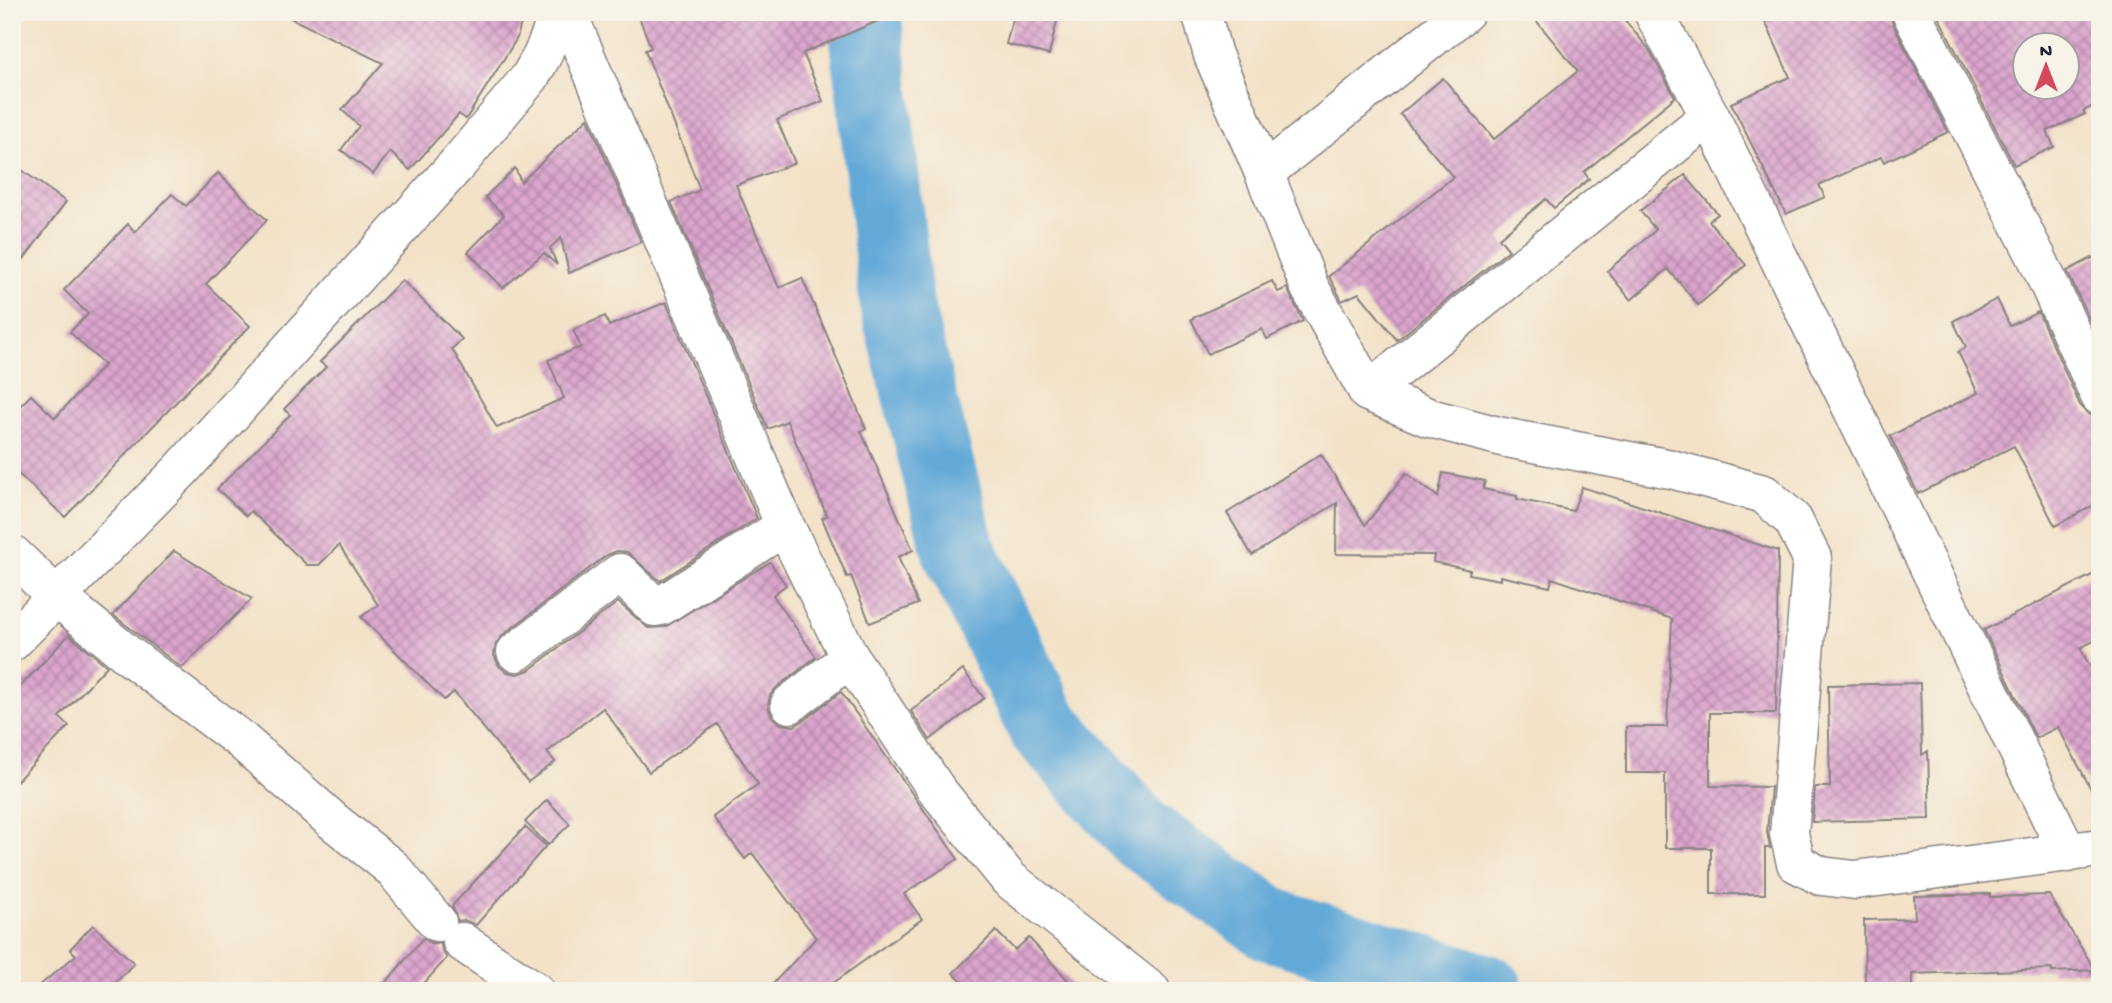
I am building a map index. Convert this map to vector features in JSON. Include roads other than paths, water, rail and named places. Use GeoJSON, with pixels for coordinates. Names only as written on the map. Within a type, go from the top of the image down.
{"type":"FeatureCollection","features":[{"type":"Feature","properties":{"kind":"street"},"geometry":{"type":"LineString","coordinates":[[12,642],[181,470],[460,160],[530,77],[560,12]]}},
{"type":"Feature","properties":{"kind":"street"},"geometry":{"type":"LineString","coordinates":[[567,12],[785,526],[850,658],[936,789],[1009,879],[1151,991]]}},
{"type":"Feature","properties":{"kind":"street"},"geometry":{"type":"LineString","coordinates":[[1201,12],[1213,55],[1310,288],[1368,392],[1430,418],[1502,437],[1671,469],[1764,494],[1793,520],[1812,558],[1789,834],[1796,863],[1821,876],[1855,880],[2084,850],[1710,116],[1653,12]]}},
{"type":"Feature","properties":{"kind":"street"},"geometry":{"type":"LineString","coordinates":[[1264,173],[1465,12]]}},
{"type":"Feature","properties":{"kind":"street"},"geometry":{"type":"LineString","coordinates":[[1912,12],[2037,258],[2100,396]]}},
{"type":"Feature","properties":{"kind":"street"},"geometry":{"type":"LineString","coordinates":[[1368,392],[1710,116]]}},
{"type":"Feature","properties":{"kind":"street"},"geometry":{"type":"LineString","coordinates":[[516,652],[620,573],[655,607],[661,607],[785,526]]}},
{"type":"Feature","properties":{"kind":"street"},"geometry":{"type":"LineString","coordinates":[[12,554],[57,597],[240,740],[333,821],[392,867],[449,932],[535,991]]}},
{"type":"Feature","properties":{"kind":"street"},"geometry":{"type":"LineString","coordinates":[[790,704],[850,658]]}},
{"type":"Feature","properties":{"kind":"waterway"},"geometry":{"type":"LineString","coordinates":[[864,12],[897,307],[959,551],[1044,726],[1141,834],[1270,924],[1487,991]]}}]}
